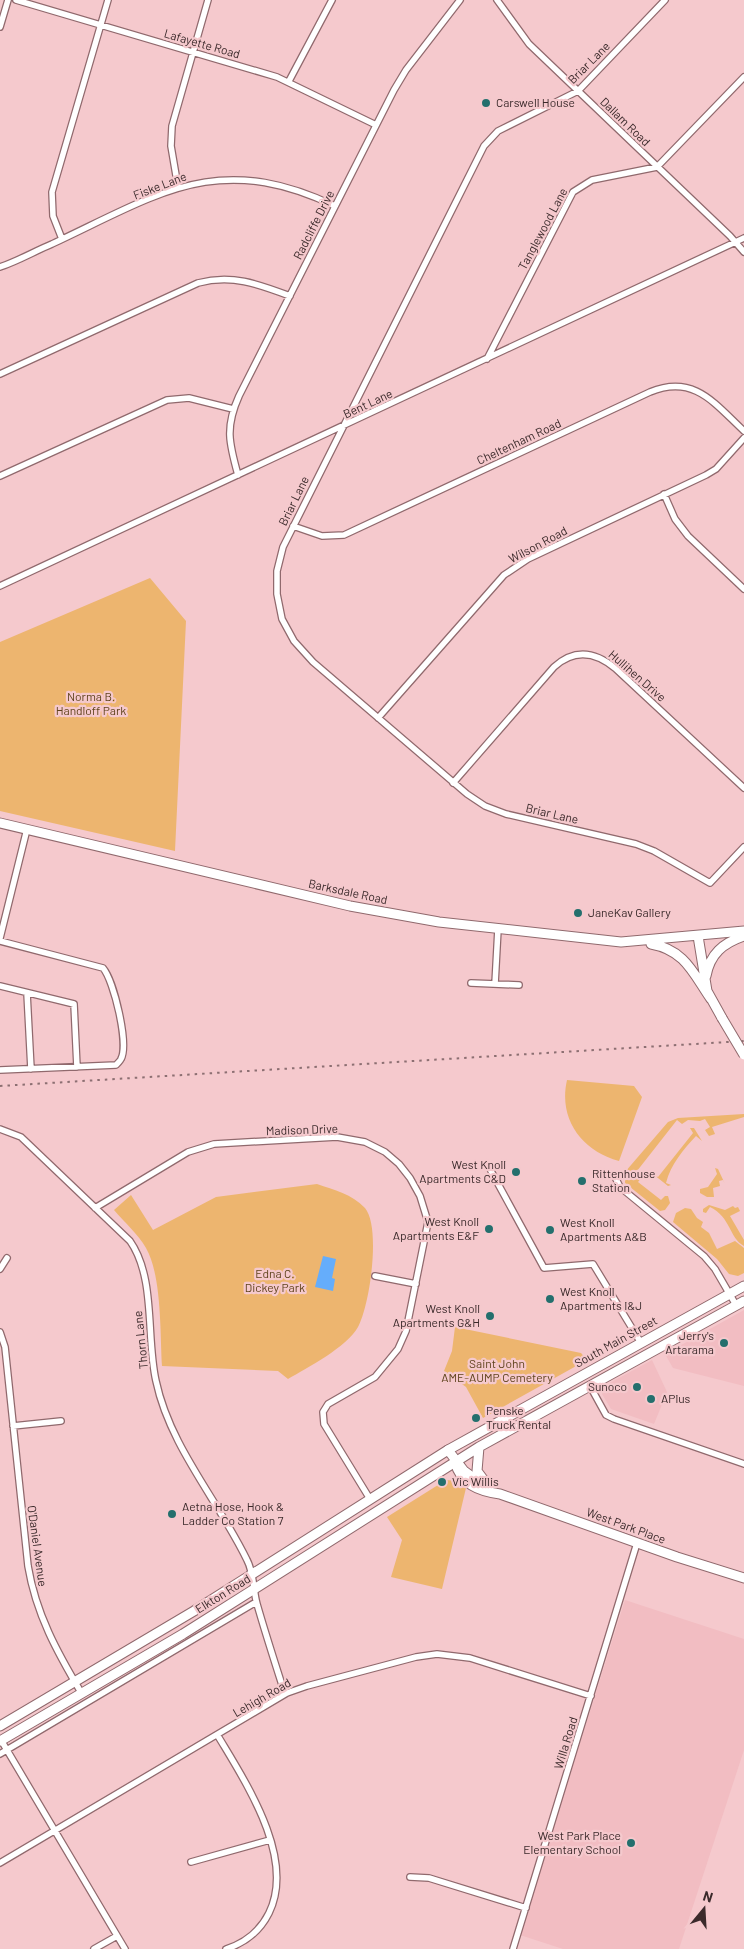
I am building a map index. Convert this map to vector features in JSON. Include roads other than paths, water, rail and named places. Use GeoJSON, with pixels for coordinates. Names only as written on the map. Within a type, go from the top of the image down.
{"type":"FeatureCollection","features":[{"type":"Feature","properties":{"kind":"main road","name":"Barksdale Road"},"geometry":{"type":"LineString","coordinates":[[0,823],[366,909],[498,929],[631,942],[744,931]]}},
{"type":"Feature","properties":{"kind":"main road"},"geometry":{"type":"LineString","coordinates":[[698,936],[705,982],[711,999]]}},
{"type":"Feature","properties":{"kind":"main road"},"geometry":{"type":"LineString","coordinates":[[705,982],[709,963],[718,949],[726,943],[744,936]]}},
{"type":"Feature","properties":{"kind":"main road"},"geometry":{"type":"LineString","coordinates":[[631,942],[664,946],[682,956],[711,999],[744,1055]]}},
{"type":"Feature","properties":{"kind":"main road","name":"South Main Street"},"geometry":{"type":"LineString","coordinates":[[448,1450],[744,1286]]}},
{"type":"Feature","properties":{"kind":"main road","name":"South Main Street"},"geometry":{"type":"LineString","coordinates":[[455,1462],[740,1303]]}},
{"type":"Feature","properties":{"kind":"main road"},"geometry":{"type":"LineString","coordinates":[[651,1352],[656,1335]]}},
{"type":"Feature","properties":{"kind":"main road"},"geometry":{"type":"LineString","coordinates":[[634,1361],[641,1343]]}},
{"type":"Feature","properties":{"kind":"main road"},"geometry":{"type":"LineString","coordinates":[[479,1447],[476,1471],[489,1487]]}},
{"type":"Feature","properties":{"kind":"main road","name":"Elkton Road"},"geometry":{"type":"LineString","coordinates":[[1,1726],[251,1576],[448,1450]]}},
{"type":"Feature","properties":{"kind":"main road","name":"West Park Place"},"geometry":{"type":"LineString","coordinates":[[448,1450],[459,1474],[472,1485],[487,1492],[500,1494],[744,1578]]}},
{"type":"Feature","properties":{"kind":"main road","name":"Elkton Road"},"geometry":{"type":"LineString","coordinates":[[1,1740],[82,1694],[254,1590],[455,1462]]}},
{"type":"Feature","properties":{"kind":"main road","name":"West Park Place"},"geometry":{"type":"LineString","coordinates":[[455,1462],[475,1480],[500,1494]]}},
{"type":"Feature","properties":{"kind":"main road"},"geometry":{"type":"LineString","coordinates":[[1,1726],[1,1740]]}},
{"type":"Feature","properties":{"kind":"street"},"geometry":{"type":"LineString","coordinates":[[0,27],[8,0]]}},
{"type":"Feature","properties":{"kind":"street","name":"Lafayette Road"},"geometry":{"type":"LineString","coordinates":[[16,0],[289,81],[376,125]]}},
{"type":"Feature","properties":{"kind":"street"},"geometry":{"type":"LineString","coordinates":[[62,239],[53,216],[52,192],[108,0]]}},
{"type":"Feature","properties":{"kind":"street"},"geometry":{"type":"LineString","coordinates":[[178,187],[172,151],[172,126],[208,0]]}},
{"type":"Feature","properties":{"kind":"street"},"geometry":{"type":"LineString","coordinates":[[289,81],[332,0]]}},
{"type":"Feature","properties":{"kind":"street","name":"Radcliffe Drive"},"geometry":{"type":"LineString","coordinates":[[238,475],[229,439],[233,409],[403,75],[460,0]]}},
{"type":"Feature","properties":{"kind":"street","name":"Dallam Road"},"geometry":{"type":"LineString","coordinates":[[497,0],[529,44],[744,252]]}},
{"type":"Feature","properties":{"kind":"street","name":"Briar Lane"},"geometry":{"type":"LineString","coordinates":[[665,0],[578,91],[498,131],[484,146],[283,547],[277,571],[279,606],[288,630],[301,650],[313,662],[476,801],[495,810],[636,844],[654,851],[710,883],[744,848]]}},
{"type":"Feature","properties":{"kind":"street"},"geometry":{"type":"LineString","coordinates":[[658,167],[744,77]]}},
{"type":"Feature","properties":{"kind":"street","name":"Tanglewood Lane"},"geometry":{"type":"LineString","coordinates":[[487,359],[573,192],[592,180],[658,167]]}},
{"type":"Feature","properties":{"kind":"street","name":"Fiske Lane"},"geometry":{"type":"LineString","coordinates":[[0,267],[178,187],[210,180],[251,180],[299,190],[335,206]]}},
{"type":"Feature","properties":{"kind":"street","name":"Bent Lane"},"geometry":{"type":"LineString","coordinates":[[0,586],[744,238]]}},
{"type":"Feature","properties":{"kind":"street"},"geometry":{"type":"LineString","coordinates":[[0,374],[198,282],[218,278],[241,279],[290,296]]}},
{"type":"Feature","properties":{"kind":"street","name":"Cheltenham Road"},"geometry":{"type":"LineString","coordinates":[[293,526],[322,536],[344,535],[641,396],[670,386],[685,386],[699,391],[744,431]]}},
{"type":"Feature","properties":{"kind":"street"},"geometry":{"type":"LineString","coordinates":[[0,476],[167,400],[189,398],[233,409]]}},
{"type":"Feature","properties":{"kind":"street","name":"Wilson Road"},"geometry":{"type":"LineString","coordinates":[[378,718],[504,575],[528,559],[716,469],[744,438]]}},
{"type":"Feature","properties":{"kind":"street"},"geometry":{"type":"LineString","coordinates":[[664,494],[675,518],[688,536],[744,589]]}},
{"type":"Feature","properties":{"kind":"street","name":"Hullihen Drive"},"geometry":{"type":"LineString","coordinates":[[453,783],[554,666],[566,658],[582,653],[600,657],[616,668],[744,788]]}},
{"type":"Feature","properties":{"kind":"street"},"geometry":{"type":"LineString","coordinates":[[0,1070],[116,1065],[121,1060],[123,1049],[116,995],[109,976],[103,968],[0,940],[27,829]]}},
{"type":"Feature","properties":{"kind":"street"},"geometry":{"type":"LineString","coordinates":[[495,984],[498,929]]}},
{"type":"Feature","properties":{"kind":"street"},"geometry":{"type":"LineString","coordinates":[[471,983],[519,986]]}},
{"type":"Feature","properties":{"kind":"street"},"geometry":{"type":"LineString","coordinates":[[0,986],[74,1004],[77,1067]]}},
{"type":"Feature","properties":{"kind":"street"},"geometry":{"type":"LineString","coordinates":[[28,993],[31,1069]]}},
{"type":"Feature","properties":{"kind":"street","name":"Thorn Lane"},"geometry":{"type":"LineString","coordinates":[[0,1129],[21,1137],[130,1241],[142,1262],[154,1373],[161,1403],[179,1442],[248,1562],[256,1602],[283,1688],[287,1694]]}},
{"type":"Feature","properties":{"kind":"street","name":"Madison Drive"},"geometry":{"type":"LineString","coordinates":[[95,1208],[134,1183],[201,1147],[337,1137],[352,1139],[375,1146],[399,1164],[410,1178],[420,1196],[428,1222],[406,1331],[398,1349],[374,1377],[328,1404],[323,1417],[324,1424],[370,1499]]}},
{"type":"Feature","properties":{"kind":"street"},"geometry":{"type":"LineString","coordinates":[[491,1172],[544,1268],[593,1264],[641,1343]]}},
{"type":"Feature","properties":{"kind":"street"},"geometry":{"type":"LineString","coordinates":[[615,1177],[620,1188],[704,1256],[730,1294],[740,1303]]}},
{"type":"Feature","properties":{"kind":"street"},"geometry":{"type":"LineString","coordinates":[[0,1269],[7,1258]]}},
{"type":"Feature","properties":{"kind":"street"},"geometry":{"type":"LineString","coordinates":[[375,1276],[416,1284]]}},
{"type":"Feature","properties":{"kind":"street","name":"O'Daniel Avenue"},"geometry":{"type":"LineString","coordinates":[[0,1332],[5,1347],[32,1590],[48,1636],[82,1694]]}},
{"type":"Feature","properties":{"kind":"street"},"geometry":{"type":"LineString","coordinates":[[590,1386],[606,1415],[744,1464]]}},
{"type":"Feature","properties":{"kind":"street"},"geometry":{"type":"LineString","coordinates":[[13,1426],[61,1421]]}},
{"type":"Feature","properties":{"kind":"street","name":"Willa Road"},"geometry":{"type":"LineString","coordinates":[[513,1949],[638,1543]]}},
{"type":"Feature","properties":{"kind":"street","name":"Elkton Road"},"geometry":{"type":"LineString","coordinates":[[0,1754],[256,1602]]}},
{"type":"Feature","properties":{"kind":"street","name":"Lehigh Road"},"geometry":{"type":"LineString","coordinates":[[0,1863],[287,1694],[314,1684],[416,1657],[437,1654],[470,1658],[591,1696]]}},
{"type":"Feature","properties":{"kind":"street"},"geometry":{"type":"LineString","coordinates":[[218,1736],[259,1810],[270,1840],[278,1877],[276,1895],[264,1922],[256,1932],[236,1946],[226,1949]]}},
{"type":"Feature","properties":{"kind":"street"},"geometry":{"type":"LineString","coordinates":[[1,1740],[125,1949]]}},
{"type":"Feature","properties":{"kind":"street"},"geometry":{"type":"LineString","coordinates":[[191,1862],[270,1840]]}},
{"type":"Feature","properties":{"kind":"street"},"geometry":{"type":"LineString","coordinates":[[410,1877],[429,1878],[526,1908]]}},
{"type":"Feature","properties":{"kind":"street"},"geometry":{"type":"LineString","coordinates":[[94,1949],[117,1936]]}},
{"type":"Feature","properties":{"kind":"water"},"geometry":{"type":"Polygon","coordinates":[[[323,1256],[336,1259],[332,1278],[335,1279],[333,1291],[315,1287],[323,1256]]]}},
{"type":"Feature","properties":{"kind":"railway"},"geometry":{"type":"LineString","coordinates":[[0,1086],[744,1041]]}},
{"type":"Feature","properties":{"kind":"place","name":"Carswell House"},"geometry":{"type":"Point","coordinates":[486,103]}},
{"type":"Feature","properties":{"kind":"place","name":"JaneKav Gallery"},"geometry":{"type":"Point","coordinates":[578,913]}},
{"type":"Feature","properties":{"kind":"place","name":"West Knoll Apartments C&D"},"geometry":{"type":"Point","coordinates":[516,1172]}},
{"type":"Feature","properties":{"kind":"place","name":"Rittenhouse Station"},"geometry":{"type":"Point","coordinates":[582,1181]}},
{"type":"Feature","properties":{"kind":"place","name":"West Knoll Apartments E&F"},"geometry":{"type":"Point","coordinates":[489,1229]}},
{"type":"Feature","properties":{"kind":"place","name":"West Knoll Apartments A&B"},"geometry":{"type":"Point","coordinates":[550,1230]}},
{"type":"Feature","properties":{"kind":"place","name":"West Knoll Apartments I&J"},"geometry":{"type":"Point","coordinates":[550,1299]}},
{"type":"Feature","properties":{"kind":"place","name":"West Knoll Apartments G&H"},"geometry":{"type":"Point","coordinates":[490,1316]}},
{"type":"Feature","properties":{"kind":"place","name":"Jerry's Artarama"},"geometry":{"type":"Point","coordinates":[724,1343]}},
{"type":"Feature","properties":{"kind":"place","name":"Sunoco"},"geometry":{"type":"Point","coordinates":[637,1387]}},
{"type":"Feature","properties":{"kind":"place","name":"APlus"},"geometry":{"type":"Point","coordinates":[651,1399]}},
{"type":"Feature","properties":{"kind":"place","name":"Penske Truck Rental"},"geometry":{"type":"Point","coordinates":[476,1418]}},
{"type":"Feature","properties":{"kind":"place","name":"Vic Willis"},"geometry":{"type":"Point","coordinates":[442,1482]}},
{"type":"Feature","properties":{"kind":"place","name":"Aetna Hose, Hook & Ladder Co Station 7"},"geometry":{"type":"Point","coordinates":[172,1514]}},
{"type":"Feature","properties":{"kind":"place","name":"West Park Place Elementary School"},"geometry":{"type":"Point","coordinates":[631,1843]}},
{"type":"Feature","properties":{"kind":"park label","name":"Norma B. Handloff Park"},"geometry":{"type":"Point","coordinates":[91,704]}},
{"type":"Feature","properties":{"kind":"park label","name":"Edna C. Dickey Park"},"geometry":{"type":"Point","coordinates":[275,1281]}},
{"type":"Feature","properties":{"kind":"park label","name":"Saint John AME-AUMP Cemetery"},"geometry":{"type":"Point","coordinates":[497,1371]}}]}
